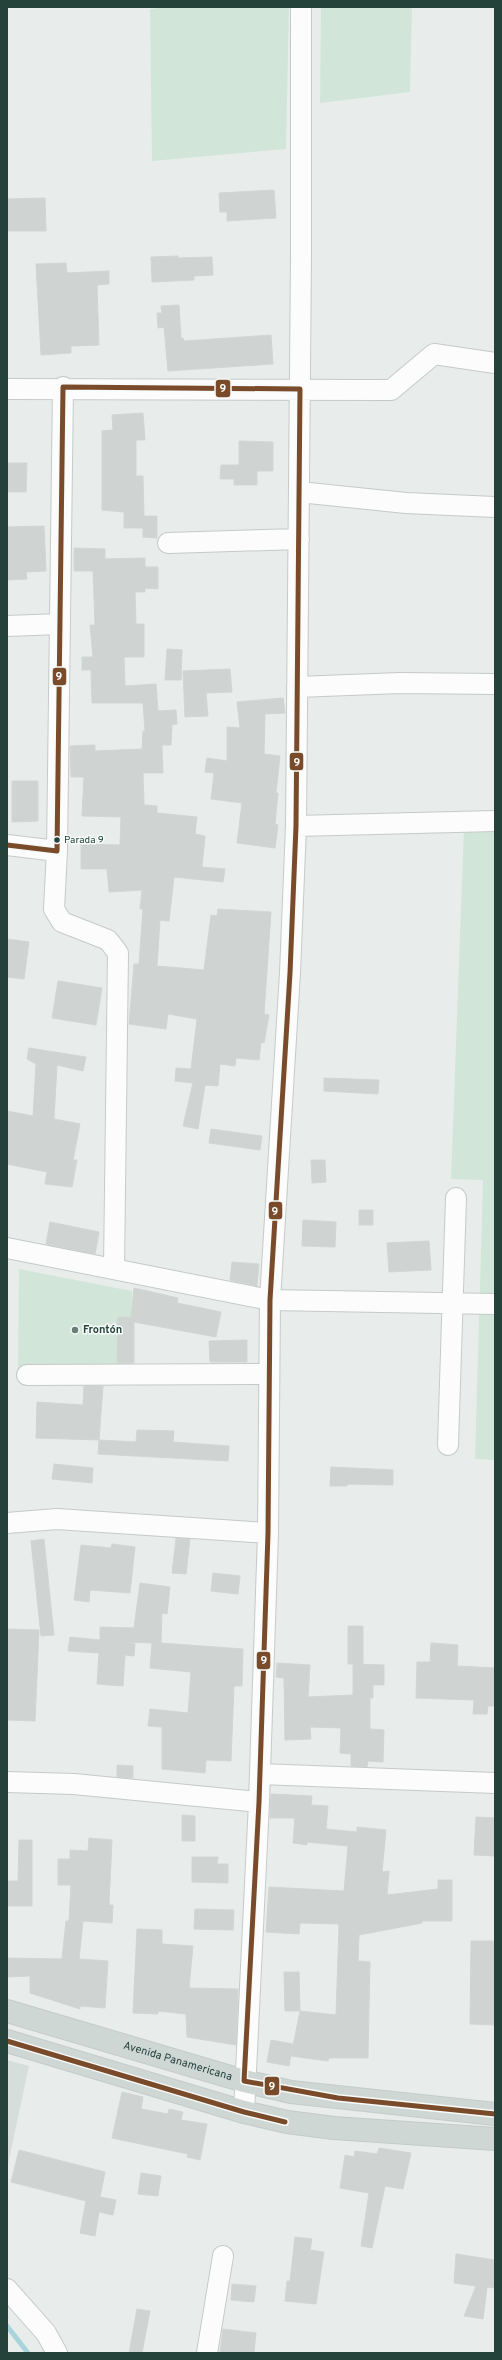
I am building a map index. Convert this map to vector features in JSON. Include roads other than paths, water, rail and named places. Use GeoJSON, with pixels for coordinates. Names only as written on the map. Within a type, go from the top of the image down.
{"type":"FeatureCollection","features":[{"type":"Feature","properties":{"kind":"main road","name":"Avenida Panamericana"},"geometry":{"type":"LineString","coordinates":[[7,2011],[244,2081],[291,2092],[348,2100],[495,2114]]}},
{"type":"Feature","properties":{"kind":"main road"},"geometry":{"type":"LineString","coordinates":[[7,2041],[244,2112],[286,2122],[334,2128],[495,2140]]}},
{"type":"Feature","properties":{"kind":"street"},"geometry":{"type":"LineString","coordinates":[[244,2112],[244,2081],[259,1802],[268,1533],[268,1374],[270,1300],[290,973],[296,826],[301,255],[301,7]]}},
{"type":"Feature","properties":{"kind":"street"},"geometry":{"type":"LineString","coordinates":[[7,389],[63,387],[391,390],[434,354],[495,363]]}},
{"type":"Feature","properties":{"kind":"street"},"geometry":{"type":"LineString","coordinates":[[63,387],[57,851],[54,909],[62,922],[108,940],[118,953],[114,1269]]}},
{"type":"Feature","properties":{"kind":"street"},"geometry":{"type":"LineString","coordinates":[[299,492],[406,503],[495,507]]}},
{"type":"Feature","properties":{"kind":"street"},"geometry":{"type":"LineString","coordinates":[[168,543],[299,539]]}},
{"type":"Feature","properties":{"kind":"street"},"geometry":{"type":"LineString","coordinates":[[7,626],[60,624]]}},
{"type":"Feature","properties":{"kind":"street"},"geometry":{"type":"LineString","coordinates":[[297,687],[400,683],[495,684]]}},
{"type":"Feature","properties":{"kind":"street"},"geometry":{"type":"LineString","coordinates":[[296,826],[495,821]]}},
{"type":"Feature","properties":{"kind":"street"},"geometry":{"type":"LineString","coordinates":[[7,845],[57,851]]}},
{"type":"Feature","properties":{"kind":"street"},"geometry":{"type":"LineString","coordinates":[[448,1445],[454,1303],[456,1198]]}},
{"type":"Feature","properties":{"kind":"street"},"geometry":{"type":"LineString","coordinates":[[7,1248],[270,1300],[495,1304]]}},
{"type":"Feature","properties":{"kind":"street"},"geometry":{"type":"LineString","coordinates":[[26,1375],[268,1374]]}},
{"type":"Feature","properties":{"kind":"street"},"geometry":{"type":"LineString","coordinates":[[7,1523],[57,1519],[268,1533]]}},
{"type":"Feature","properties":{"kind":"street"},"geometry":{"type":"LineString","coordinates":[[260,1774],[495,1783]]}},
{"type":"Feature","properties":{"kind":"street"},"geometry":{"type":"LineString","coordinates":[[7,1782],[74,1784],[259,1802]]}},
{"type":"Feature","properties":{"kind":"street"},"geometry":{"type":"LineString","coordinates":[[207,2353],[224,2256]]}},
{"type":"Feature","properties":{"kind":"street"},"geometry":{"type":"LineString","coordinates":[[7,2289],[46,2333],[57,2353]]}},
{"type":"Feature","properties":{"kind":"waterway"},"geometry":{"type":"LineString","coordinates":[[7,2326],[28,2353]]}},
{"type":"Feature","properties":{"kind":"place","name":"Parada 9"},"geometry":{"type":"Point","coordinates":[57,840]}},
{"type":"Feature","properties":{"kind":"place","name":"Frontón"},"geometry":{"type":"Point","coordinates":[75,1330]}}]}
